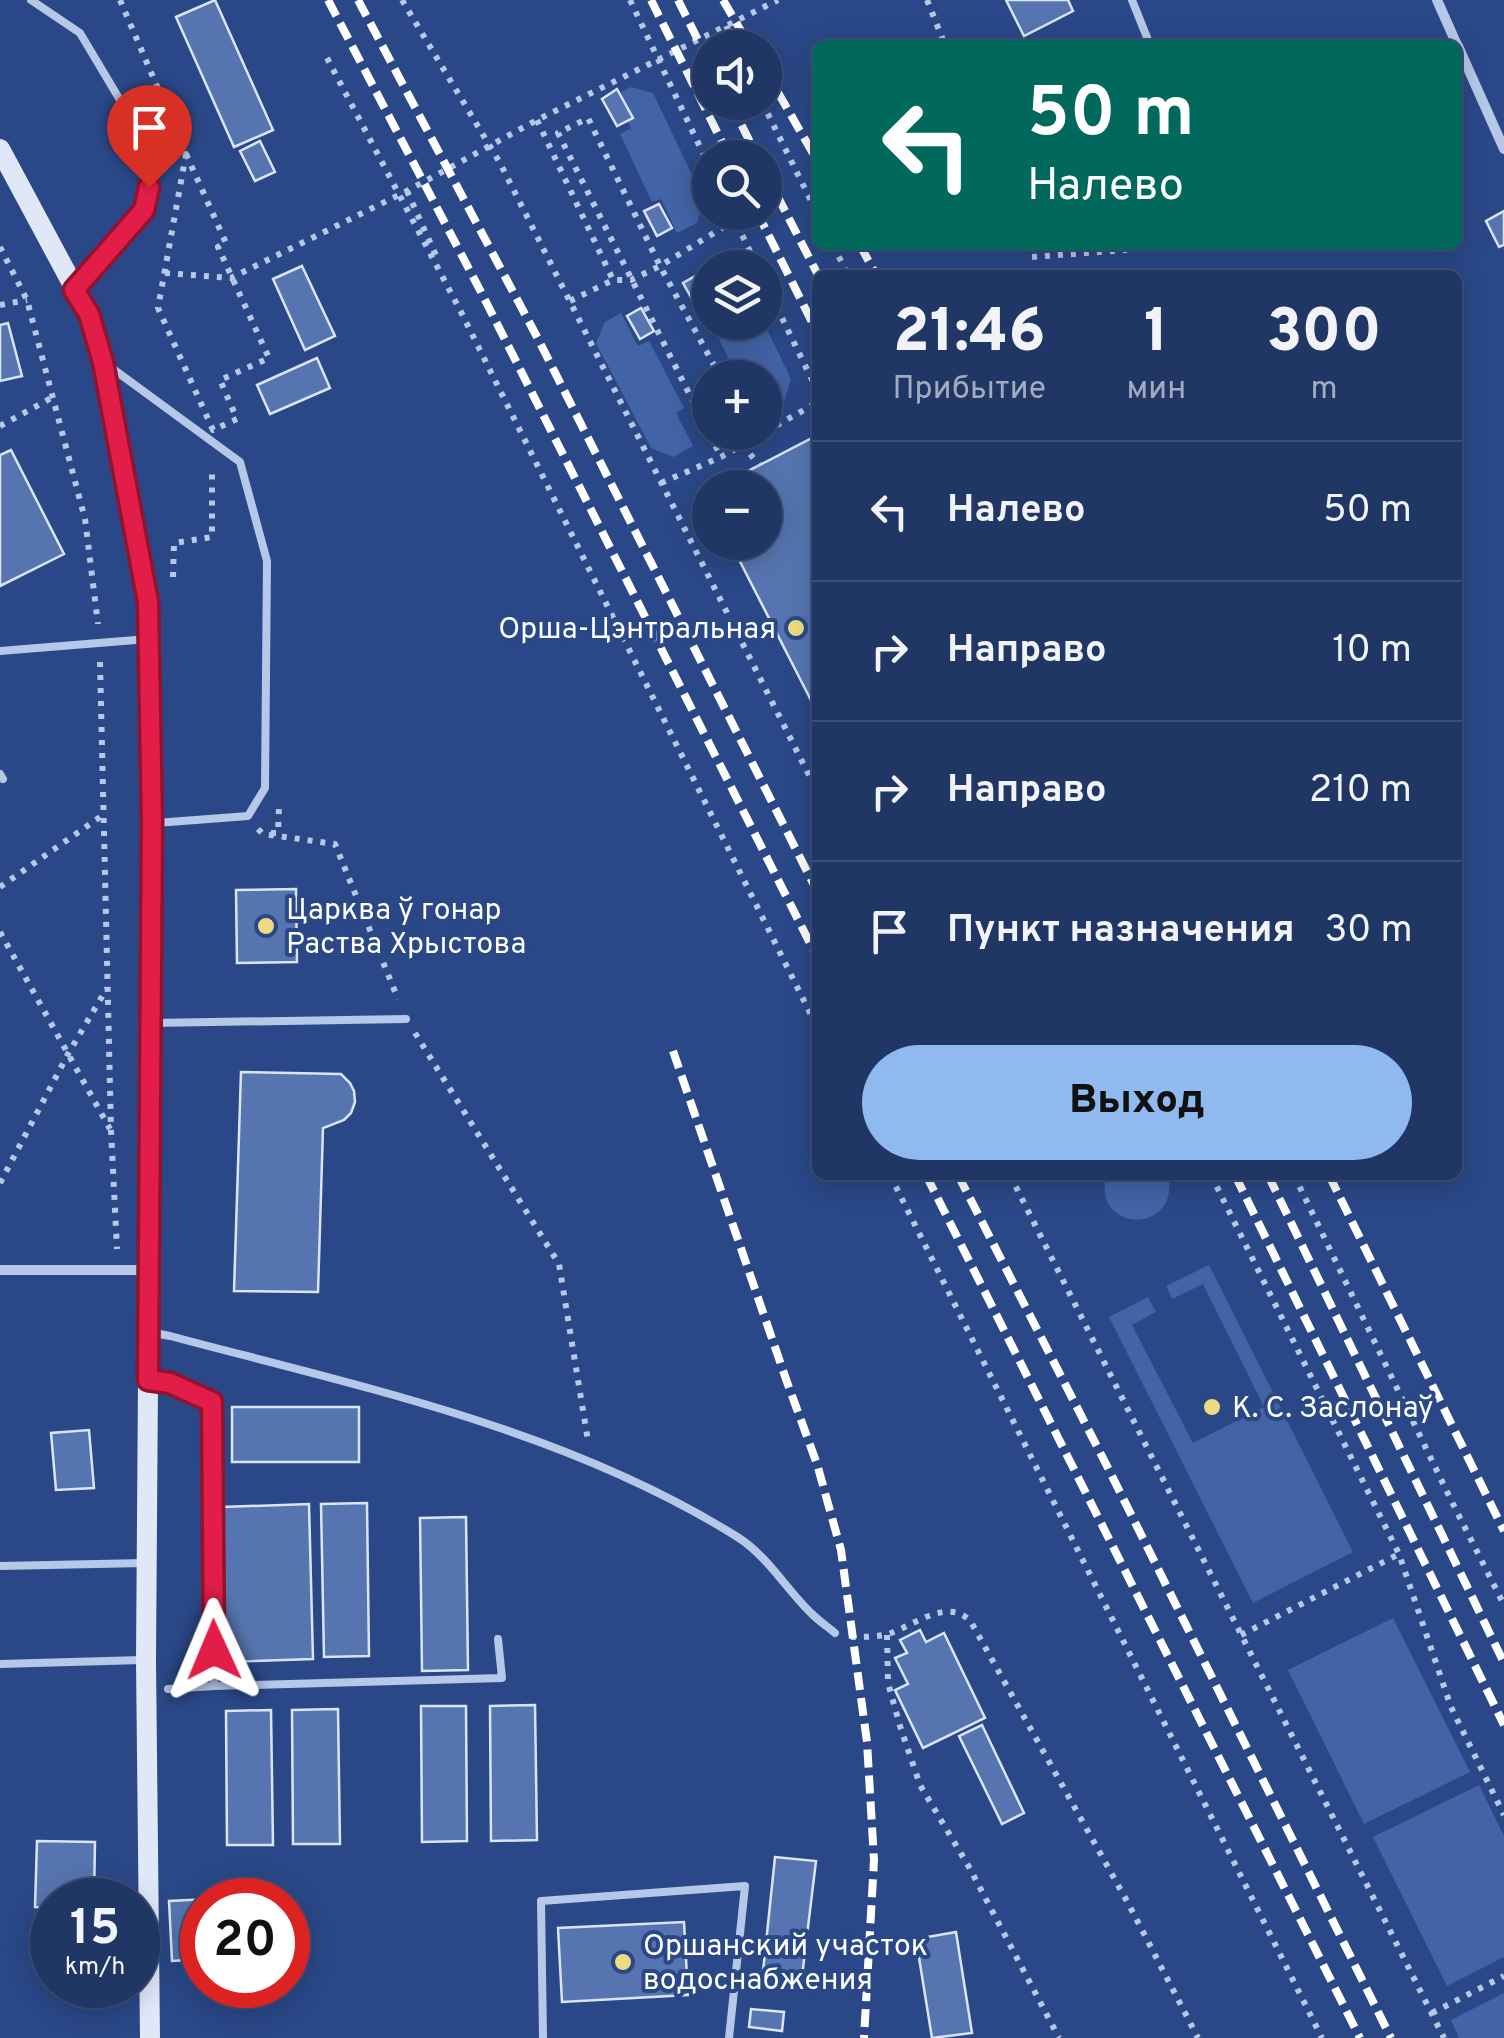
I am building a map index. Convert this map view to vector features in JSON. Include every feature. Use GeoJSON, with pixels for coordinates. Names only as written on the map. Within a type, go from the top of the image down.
{"type":"FeatureCollection","features":[{"type":"Feature","properties":{"kind":"street"},"geometry":{"type":"LineString","coordinates":[[1437,0],[1455,40]]}},
{"type":"Feature","properties":{"kind":"street"},"geometry":{"type":"LineString","coordinates":[[1462,56],[1504,149]]}},
{"type":"Feature","properties":{"kind":"street"},"geometry":{"type":"LineString","coordinates":[[0,149],[89,314],[103,362],[148,602],[152,823],[146,1660],[150,2038]]}},
{"type":"Feature","properties":{"kind":"street"},"geometry":{"type":"LineString","coordinates":[[0,1270],[150,1270]]}},
{"type":"Feature","properties":{"kind":"lane"},"geometry":{"type":"LineString","coordinates":[[31,0],[80,33],[120,100],[149,187],[144,210],[74,290]]}},
{"type":"Feature","properties":{"kind":"lane"},"geometry":{"type":"LineString","coordinates":[[1132,0],[1148,40]]}},
{"type":"Feature","properties":{"kind":"lane"},"geometry":{"type":"LineString","coordinates":[[103,362],[240,462],[267,561],[265,788],[248,816],[152,823]]}},
{"type":"Feature","properties":{"kind":"lane"},"geometry":{"type":"LineString","coordinates":[[0,651],[148,639]]}},
{"type":"Feature","properties":{"kind":"lane"},"geometry":{"type":"LineString","coordinates":[[151,1023],[406,1018]]}},
{"type":"Feature","properties":{"kind":"lane"},"geometry":{"type":"LineString","coordinates":[[149,1332],[445,1410],[592,1462],[742,1540],[835,1634]]}},
{"type":"Feature","properties":{"kind":"lane"},"geometry":{"type":"LineString","coordinates":[[148,1380],[170,1383],[212,1402],[214,1686]]}},
{"type":"Feature","properties":{"kind":"lane"},"geometry":{"type":"LineString","coordinates":[[0,1566],[147,1564]]}},
{"type":"Feature","properties":{"kind":"lane"},"geometry":{"type":"LineString","coordinates":[[168,1689],[502,1678],[498,1638]]}},
{"type":"Feature","properties":{"kind":"lane"},"geometry":{"type":"LineString","coordinates":[[0,1664],[146,1660]]}},
{"type":"Feature","properties":{"kind":"lane"},"geometry":{"type":"LineString","coordinates":[[543,2038],[541,1901],[745,1886],[729,2038]]}},
{"type":"Feature","properties":{"kind":"path"},"geometry":{"type":"LineString","coordinates":[[120,0],[226,243],[218,247],[268,358],[220,380],[237,419],[213,430],[158,308],[186,154]]}},
{"type":"Feature","properties":{"kind":"path"},"geometry":{"type":"LineString","coordinates":[[402,0],[500,163],[812,781]]}},
{"type":"Feature","properties":{"kind":"path"},"geometry":{"type":"LineString","coordinates":[[630,0],[697,140]]}},
{"type":"Feature","properties":{"kind":"path"},"geometry":{"type":"LineString","coordinates":[[165,273],[231,278],[778,0]]}},
{"type":"Feature","properties":{"kind":"path"},"geometry":{"type":"LineString","coordinates":[[927,0],[943,40]]}},
{"type":"Feature","properties":{"kind":"path"},"geometry":{"type":"LineString","coordinates":[[726,26],[728,30]]}},
{"type":"Feature","properties":{"kind":"path"},"geometry":{"type":"LineString","coordinates":[[326,58],[461,312],[812,1018]]}},
{"type":"Feature","properties":{"kind":"path"},"geometry":{"type":"LineString","coordinates":[[711,360],[588,118],[558,134],[721,456]]}},
{"type":"Feature","properties":{"kind":"path"},"geometry":{"type":"LineString","coordinates":[[538,120],[613,280]]}},
{"type":"Feature","properties":{"kind":"path"},"geometry":{"type":"LineString","coordinates":[[771,120],[812,203]]}},
{"type":"Feature","properties":{"kind":"path"},"geometry":{"type":"LineString","coordinates":[[408,191],[461,312]]}},
{"type":"Feature","properties":{"kind":"path"},"geometry":{"type":"LineString","coordinates":[[570,301],[613,280],[630,280],[660,266],[713,230]]}},
{"type":"Feature","properties":{"kind":"path"},"geometry":{"type":"LineString","coordinates":[[0,246],[28,300],[85,518],[100,643],[118,1270]]}},
{"type":"Feature","properties":{"kind":"path"},"geometry":{"type":"LineString","coordinates":[[1029,250],[1032,257],[1118,250]]}},
{"type":"Feature","properties":{"kind":"path"},"geometry":{"type":"LineString","coordinates":[[0,305],[28,300]]}},
{"type":"Feature","properties":{"kind":"path"},"geometry":{"type":"LineString","coordinates":[[782,318],[812,380]]}},
{"type":"Feature","properties":{"kind":"path"},"geometry":{"type":"LineString","coordinates":[[0,426],[53,397]]}},
{"type":"Feature","properties":{"kind":"path"},"geometry":{"type":"LineString","coordinates":[[782,422],[812,405]]}},
{"type":"Feature","properties":{"kind":"path"},"geometry":{"type":"LineString","coordinates":[[662,482],[732,450]]}},
{"type":"Feature","properties":{"kind":"path"},"geometry":{"type":"LineString","coordinates":[[747,450],[760,465]]}},
{"type":"Feature","properties":{"kind":"path"},"geometry":{"type":"LineString","coordinates":[[0,887],[104,814]]}},
{"type":"Feature","properties":{"kind":"path"},"geometry":{"type":"LineString","coordinates":[[248,816],[263,834],[335,844],[406,1018],[559,1264],[592,1462]]}},
{"type":"Feature","properties":{"kind":"path"},"geometry":{"type":"LineString","coordinates":[[0,932],[111,1130]]}},
{"type":"Feature","properties":{"kind":"path"},"geometry":{"type":"LineString","coordinates":[[0,1182],[107,987]]}},
{"type":"Feature","properties":{"kind":"path"},"geometry":{"type":"LineString","coordinates":[[893,1180],[1322,2038]]}},
{"type":"Feature","properties":{"kind":"path"},"geometry":{"type":"LineString","coordinates":[[1013,1180],[1444,2038]]}},
{"type":"Feature","properties":{"kind":"path"},"geometry":{"type":"LineString","coordinates":[[1213,1180],[1399,1554],[1451,1707],[1504,1815]]}},
{"type":"Feature","properties":{"kind":"path"},"geometry":{"type":"LineString","coordinates":[[1296,1180],[1504,1605]]}},
{"type":"Feature","properties":{"kind":"path"},"geometry":{"type":"LineString","coordinates":[[1241,1634],[1399,1554]]}},
{"type":"Feature","properties":{"kind":"path"},"geometry":{"type":"LineString","coordinates":[[835,1634],[855,1638],[887,1635],[939,1612],[954,1610],[965,1615],[1128,1902],[1198,2038]]}},
{"type":"Feature","properties":{"kind":"path"},"geometry":{"type":"LineString","coordinates":[[887,1635],[888,1683],[920,1784],[969,1867],[1059,2038]]}},
{"type":"Feature","properties":{"kind":"path"},"geometry":{"type":"LineString","coordinates":[[1432,2013],[1504,1976]]}},
{"type":"Feature","properties":{"kind":"shaded area"},"geometry":{"type":"Polygon","coordinates":[[[631,87],[653,93],[692,175],[692,226],[677,233],[661,199],[652,202],[620,134],[631,128],[615,95],[631,87]]]}},
{"type":"Feature","properties":{"kind":"shaded area"},"geometry":{"type":"Polygon","coordinates":[[[621,313],[638,346],[649,341],[684,408],[676,413],[692,447],[673,457],[651,448],[596,343],[605,322],[621,313]]]}},
{"type":"Feature","properties":{"kind":"shaded area"},"geometry":{"type":"Polygon","coordinates":[[[720,340],[772,340],[782,360],[730,360],[720,340]]]}},
{"type":"Feature","properties":{"kind":"shaded area"},"geometry":{"type":"Polygon","coordinates":[[[782,360],[791,379],[782,403],[782,360]]]}},
{"type":"Feature","properties":{"kind":"shaded area"},"geometry":{"type":"Polygon","coordinates":[[[1106,1180],[1168,1180],[1168,1195],[1162,1209],[1137,1220],[1123,1217],[1112,1208],[1105,1194],[1106,1180]]]}},
{"type":"Feature","properties":{"kind":"shaded area"},"geometry":{"type":"Polygon","coordinates":[[[1209,1265],[1353,1552],[1253,1603],[1109,1317],[1148,1297],[1156,1312],[1132,1325],[1193,1443],[1264,1407],[1203,1284],[1172,1299],[1166,1286],[1209,1265]]]}},
{"type":"Feature","properties":{"kind":"shaded area"},"geometry":{"type":"Polygon","coordinates":[[[1393,1618],[1470,1772],[1364,1824],[1288,1670],[1393,1618]]]}},
{"type":"Feature","properties":{"kind":"shaded area"},"geometry":{"type":"Polygon","coordinates":[[[1479,1785],[1504,1836],[1504,1957],[1447,1986],[1373,1837],[1479,1785]]]}},
{"type":"Feature","properties":{"kind":"shaded area"},"geometry":{"type":"Polygon","coordinates":[[[1504,1993],[1504,2038],[1459,2038],[1451,2020],[1504,1993]]]}},
{"type":"Feature","properties":{"kind":"building"},"geometry":{"type":"Polygon","coordinates":[[[215,0],[273,130],[234,147],[176,17],[215,0]]]}},
{"type":"Feature","properties":{"kind":"building"},"geometry":{"type":"Polygon","coordinates":[[[1006,0],[1068,0],[1073,11],[1024,36],[1006,0]]]}},
{"type":"Feature","properties":{"kind":"building"},"geometry":{"type":"Polygon","coordinates":[[[617,89],[633,118],[617,126],[602,99],[617,89]]]}},
{"type":"Feature","properties":{"kind":"building"},"geometry":{"type":"Polygon","coordinates":[[[260,141],[275,172],[255,181],[240,151],[260,141]]]}},
{"type":"Feature","properties":{"kind":"building"},"geometry":{"type":"Polygon","coordinates":[[[659,204],[672,228],[657,236],[644,211],[659,204]]]}},
{"type":"Feature","properties":{"kind":"building"},"geometry":{"type":"Polygon","coordinates":[[[1504,211],[1504,245],[1499,247],[1486,221],[1504,211]]]}},
{"type":"Feature","properties":{"kind":"building"},"geometry":{"type":"Polygon","coordinates":[[[302,266],[335,336],[305,350],[273,279],[302,266]]]}},
{"type":"Feature","properties":{"kind":"building"},"geometry":{"type":"Polygon","coordinates":[[[692,278],[692,299],[683,283],[692,278]]]}},
{"type":"Feature","properties":{"kind":"building"},"geometry":{"type":"Polygon","coordinates":[[[641,308],[654,331],[640,339],[627,316],[641,308]]]}},
{"type":"Feature","properties":{"kind":"building"},"geometry":{"type":"Polygon","coordinates":[[[8,323],[22,376],[0,381],[0,325],[8,323]]]}},
{"type":"Feature","properties":{"kind":"building"},"geometry":{"type":"Polygon","coordinates":[[[317,358],[330,388],[270,414],[257,385],[317,358]]]}},
{"type":"Feature","properties":{"kind":"building","name":"Орша-Цэнтральная"},"geometry":{"type":"Polygon","coordinates":[[[812,438],[812,702],[739,560],[782,560],[782,470],[750,470],[812,438]]]}},
{"type":"Feature","properties":{"kind":"building"},"geometry":{"type":"Polygon","coordinates":[[[11,450],[64,554],[0,586],[0,455],[11,450]]]}},
{"type":"Feature","properties":{"kind":"building","name":"Царква ў гонар Раства Хрыстова"},"geometry":{"type":"Polygon","coordinates":[[[296,889],[297,962],[237,963],[236,890],[296,889]]]}},
{"type":"Feature","properties":{"kind":"building"},"geometry":{"type":"Polygon","coordinates":[[[241,1072],[341,1074],[354,1091],[351,1113],[323,1128],[318,1292],[234,1291],[241,1072]]]}},
{"type":"Feature","properties":{"kind":"building"},"geometry":{"type":"Polygon","coordinates":[[[232,1407],[359,1407],[359,1462],[232,1462],[232,1407]]]}},
{"type":"Feature","properties":{"kind":"building"},"geometry":{"type":"Polygon","coordinates":[[[89,1430],[94,1488],[56,1490],[51,1433],[89,1430]]]}},
{"type":"Feature","properties":{"kind":"building"},"geometry":{"type":"Polygon","coordinates":[[[367,1503],[369,1656],[324,1657],[321,1504],[367,1503]]]}},
{"type":"Feature","properties":{"kind":"building"},"geometry":{"type":"Polygon","coordinates":[[[309,1504],[313,1659],[226,1662],[222,1507],[309,1504]]]}},
{"type":"Feature","properties":{"kind":"building"},"geometry":{"type":"Polygon","coordinates":[[[466,1517],[468,1670],[422,1671],[420,1518],[466,1517]]]}},
{"type":"Feature","properties":{"kind":"building"},"geometry":{"type":"Polygon","coordinates":[[[920,1630],[926,1642],[944,1633],[985,1718],[923,1748],[895,1690],[908,1684],[895,1658],[907,1653],[900,1640],[920,1630]]]}},
{"type":"Feature","properties":{"kind":"building"},"geometry":{"type":"Polygon","coordinates":[[[535,1705],[537,1840],[491,1841],[490,1706],[535,1705]]]}},
{"type":"Feature","properties":{"kind":"building"},"geometry":{"type":"Polygon","coordinates":[[[421,1706],[466,1706],[467,1841],[422,1842],[421,1706]]]}},
{"type":"Feature","properties":{"kind":"building"},"geometry":{"type":"Polygon","coordinates":[[[338,1709],[340,1844],[293,1844],[292,1710],[338,1709]]]}},
{"type":"Feature","properties":{"kind":"building"},"geometry":{"type":"Polygon","coordinates":[[[271,1710],[273,1845],[227,1845],[226,1711],[271,1710]]]}},
{"type":"Feature","properties":{"kind":"building"},"geometry":{"type":"Polygon","coordinates":[[[982,1725],[1024,1813],[1002,1824],[959,1736],[982,1725]]]}},
{"type":"Feature","properties":{"kind":"building"},"geometry":{"type":"Polygon","coordinates":[[[37,1841],[95,1842],[94,1878],[36,1878],[37,1841]]]}},
{"type":"Feature","properties":{"kind":"building"},"geometry":{"type":"Polygon","coordinates":[[[775,1857],[816,1861],[801,1985],[762,1981],[775,1857]]]}},
{"type":"Feature","properties":{"kind":"building"},"geometry":{"type":"Polygon","coordinates":[[[180,1900],[180,1960],[172,1961],[169,1901],[180,1900]]]}},
{"type":"Feature","properties":{"kind":"building","name":"Оршанский участок водоснабжения"},"geometry":{"type":"Polygon","coordinates":[[[684,1922],[688,1995],[562,2002],[558,1928],[684,1922]]]}},
{"type":"Feature","properties":{"kind":"building"},"geometry":{"type":"Polygon","coordinates":[[[956,1932],[972,2033],[932,2038],[916,1939],[956,1932]]]}},
{"type":"Feature","properties":{"kind":"building"},"geometry":{"type":"Polygon","coordinates":[[[751,2009],[784,2012],[782,2031],[749,2027],[751,2009]]]}},
{"type":"Feature","properties":{"kind":"railway"},"geometry":{"type":"LineString","coordinates":[[328,0],[480,290],[812,947]]}},
{"type":"Feature","properties":{"kind":"railway"},"geometry":{"type":"LineString","coordinates":[[358,0],[536,335],[812,881]]}},
{"type":"Feature","properties":{"kind":"railway"},"geometry":{"type":"LineString","coordinates":[[651,0],[721,140]]}},
{"type":"Feature","properties":{"kind":"railway"},"geometry":{"type":"LineString","coordinates":[[678,0],[693,30]]}},
{"type":"Feature","properties":{"kind":"railway"},"geometry":{"type":"LineString","coordinates":[[723,0],[740,30]]}},
{"type":"Feature","properties":{"kind":"railway"},"geometry":{"type":"LineString","coordinates":[[782,100],[812,152]]}},
{"type":"Feature","properties":{"kind":"railway"},"geometry":{"type":"LineString","coordinates":[[739,120],[749,140]]}},
{"type":"Feature","properties":{"kind":"railway"},"geometry":{"type":"LineString","coordinates":[[782,205],[815,270]]}},
{"type":"Feature","properties":{"kind":"railway"},"geometry":{"type":"LineString","coordinates":[[766,230],[812,322]]}},
{"type":"Feature","properties":{"kind":"railway"},"geometry":{"type":"LineString","coordinates":[[863,250],[873,270]]}},
{"type":"Feature","properties":{"kind":"railway"},"geometry":{"type":"LineString","coordinates":[[673,1051],[817,1464],[841,1550],[867,1742],[874,1860],[864,2038]]}},
{"type":"Feature","properties":{"kind":"railway"},"geometry":{"type":"LineString","coordinates":[[929,1180],[1360,2038]]}},
{"type":"Feature","properties":{"kind":"railway"},"geometry":{"type":"LineString","coordinates":[[961,1180],[1391,2038]]}},
{"type":"Feature","properties":{"kind":"railway"},"geometry":{"type":"LineString","coordinates":[[1237,1180],[1504,1725]]}},
{"type":"Feature","properties":{"kind":"railway"},"geometry":{"type":"LineString","coordinates":[[1270,1180],[1504,1663]]}},
{"type":"Feature","properties":{"kind":"railway"},"geometry":{"type":"LineString","coordinates":[[1331,1180],[1504,1531]]}},
{"type":"Feature","properties":{"kind":"place","name":"Орша-Цэнтральная"},"geometry":{"type":"Point","coordinates":[796,628]}},
{"type":"Feature","properties":{"kind":"place","name":"Царква ў гонар Раства Хрыстова"},"geometry":{"type":"Point","coordinates":[266,926]}},
{"type":"Feature","properties":{"kind":"place","name":"К. С. Заслонаў"},"geometry":{"type":"Point","coordinates":[1212,1407]}},
{"type":"Feature","properties":{"kind":"place","name":"Оршанский участок водоснабжения"},"geometry":{"type":"Point","coordinates":[623,1962]}},
{"type":"Feature","properties":{"kind":"route"},"geometry":{"type":"LineString","coordinates":[[149,187],[144,210],[74,290],[89,314],[103,362],[148,602],[152,823],[148,1380],[170,1383],[212,1402],[214,1650]]}}]}
